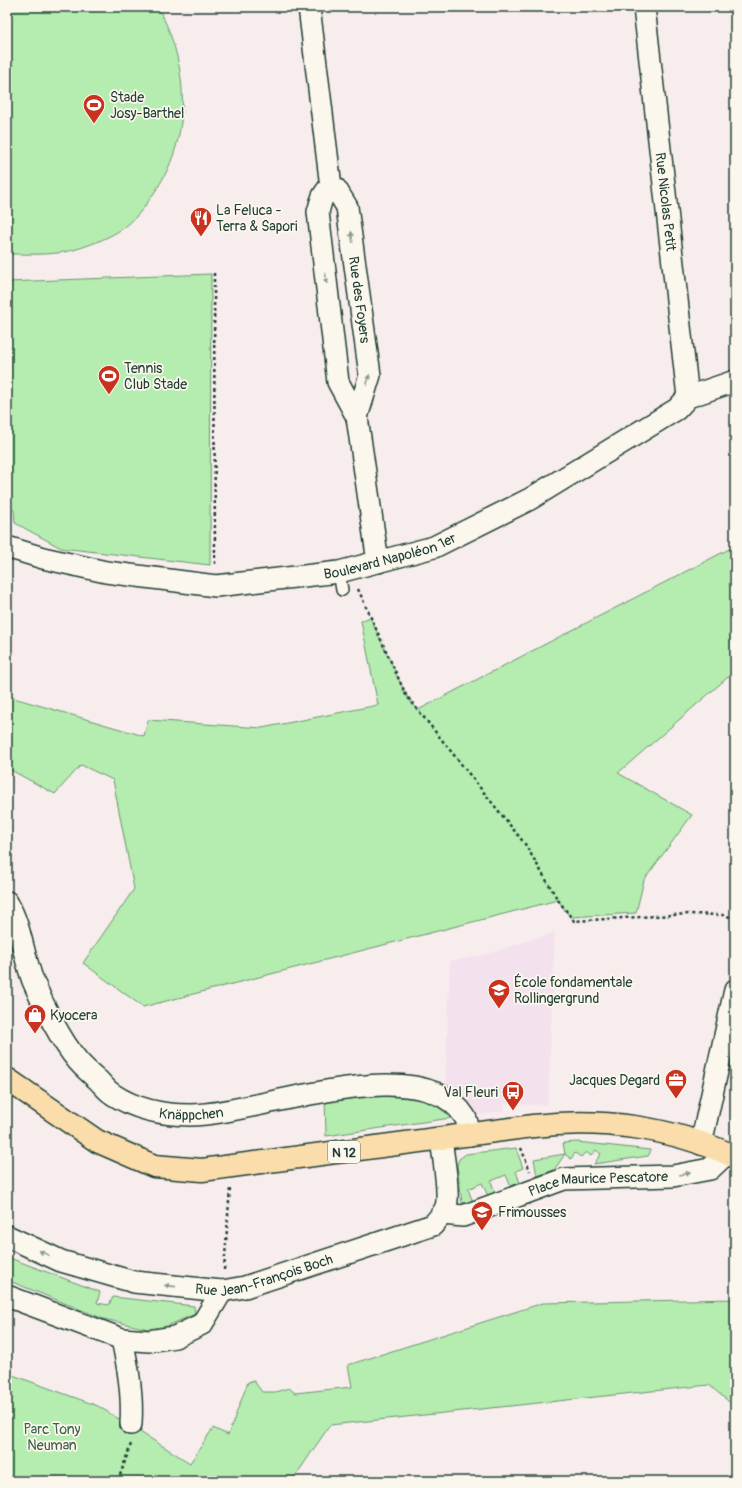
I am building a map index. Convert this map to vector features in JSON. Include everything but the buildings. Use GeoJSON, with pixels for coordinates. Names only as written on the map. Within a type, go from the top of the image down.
{"type":"FeatureCollection","features":[{"type":"Feature","properties":{"kind":"main road","name":"N 12"},"geometry":{"type":"LineString","coordinates":[[7,1079],[97,1141],[154,1166],[202,1170],[558,1123],[581,1122],[618,1125],[661,1132],[731,1155]]}},
{"type":"Feature","properties":{"kind":"street"},"geometry":{"type":"LineString","coordinates":[[309,7],[331,187]]}},
{"type":"Feature","properties":{"kind":"street","name":"Rue Nicolas Petit"},"geometry":{"type":"LineString","coordinates":[[644,7],[688,397]]}},
{"type":"Feature","properties":{"kind":"street","name":"Rue des Foyers"},"geometry":{"type":"LineString","coordinates":[[357,417],[370,375],[348,207],[336,189],[331,187],[326,191],[318,212],[338,382],[357,417],[378,562]]}},
{"type":"Feature","properties":{"kind":"street","name":"Boulevard Napoléon 1er"},"geometry":{"type":"LineString","coordinates":[[7,547],[43,558],[106,572],[216,586],[340,581],[378,562],[434,547],[530,498],[677,409],[688,397],[735,381]]}},
{"type":"Feature","properties":{"kind":"street","name":"Knäppchen"},"geometry":{"type":"LineString","coordinates":[[7,902],[14,914],[33,980],[52,1020],[78,1061],[113,1095],[149,1112],[190,1115],[231,1111],[348,1087],[388,1084],[421,1087],[444,1096],[457,1107],[466,1118],[469,1135]]}},
{"type":"Feature","properties":{"kind":"street"},"geometry":{"type":"LineString","coordinates":[[701,1144],[735,990]]}},
{"type":"Feature","properties":{"kind":"street"},"geometry":{"type":"LineString","coordinates":[[441,1139],[447,1195],[446,1206],[442,1214]]}},
{"type":"Feature","properties":{"kind":"street","name":"Place Maurice Pescatore"},"geometry":{"type":"LineString","coordinates":[[442,1214],[463,1216],[564,1179],[673,1176],[710,1169],[731,1155]]}},
{"type":"Feature","properties":{"kind":"street","name":"Rue Jean-François Boch"},"geometry":{"type":"LineString","coordinates":[[7,1236],[61,1261],[134,1282],[222,1291],[245,1288],[433,1224],[442,1214]]}},
{"type":"Feature","properties":{"kind":"street"},"geometry":{"type":"LineString","coordinates":[[7,1296],[122,1339],[150,1342],[175,1337],[202,1324],[222,1291]]}},
{"type":"Feature","properties":{"kind":"street"},"geometry":{"type":"LineString","coordinates":[[122,1339],[130,1376],[132,1410],[131,1424]]}},
{"type":"Feature","properties":{"kind":"path"},"geometry":{"type":"LineString","coordinates":[[214,273],[216,586]]}},
{"type":"Feature","properties":{"kind":"path"},"geometry":{"type":"LineString","coordinates":[[358,589],[406,695],[525,844],[558,900],[574,921],[689,914],[735,918]]}},
{"type":"Feature","properties":{"kind":"path"},"geometry":{"type":"LineString","coordinates":[[519,1144],[537,1189]]}},
{"type":"Feature","properties":{"kind":"path"},"geometry":{"type":"LineString","coordinates":[[222,1291],[230,1183]]}},
{"type":"Feature","properties":{"kind":"path"},"geometry":{"type":"LineString","coordinates":[[118,1481],[126,1460]]}},
{"type":"Feature","properties":{"kind":"shaded area","name":"École fondamentale Rollingergrund"},"geometry":{"type":"Polygon","coordinates":[[[555,932],[548,1105],[504,1104],[504,1111],[478,1115],[445,1092],[450,961],[484,955],[555,932]]]}},
{"type":"Feature","properties":{"kind":"green space","name":"Stade Josy-Barthel"},"geometry":{"type":"Polygon","coordinates":[[[7,7],[158,7],[169,30],[176,54],[181,78],[182,103],[180,127],[175,151],[165,174],[152,196],[131,222],[107,237],[72,251],[44,254],[8,254],[9,263],[7,263],[7,7]]]}},
{"type":"Feature","properties":{"kind":"green space","name":"Tennis Club Stade"},"geometry":{"type":"Polygon","coordinates":[[[211,274],[210,565],[61,548],[15,523],[14,510],[7,510],[7,282],[211,274]]]}},
{"type":"Feature","properties":{"kind":"green space"},"geometry":{"type":"Polygon","coordinates":[[[735,546],[735,671],[618,773],[692,815],[644,880],[636,913],[570,917],[558,900],[143,1007],[83,963],[134,889],[113,780],[81,765],[55,794],[7,768],[7,696],[144,736],[148,720],[262,728],[378,705],[361,621],[370,617],[406,695],[418,710],[735,546]]]}},
{"type":"Feature","properties":{"kind":"green space"},"geometry":{"type":"Polygon","coordinates":[[[421,1091],[458,1117],[326,1136],[325,1097],[421,1091]]]}},
{"type":"Feature","properties":{"kind":"green space"},"geometry":{"type":"Polygon","coordinates":[[[577,1142],[650,1150],[648,1156],[594,1164],[601,1154],[596,1150],[591,1156],[586,1152],[581,1157],[575,1153],[571,1159],[565,1154],[563,1143],[577,1142]]]}},
{"type":"Feature","properties":{"kind":"green space"},"geometry":{"type":"Polygon","coordinates":[[[516,1148],[523,1168],[516,1171],[520,1183],[511,1187],[506,1175],[491,1181],[495,1193],[488,1196],[482,1183],[468,1189],[473,1202],[462,1203],[457,1165],[459,1159],[466,1154],[516,1148]]]}},
{"type":"Feature","properties":{"kind":"green space"},"geometry":{"type":"Polygon","coordinates":[[[565,1154],[554,1170],[537,1176],[534,1159],[565,1154]]]}},
{"type":"Feature","properties":{"kind":"green space"},"geometry":{"type":"Polygon","coordinates":[[[7,1257],[100,1292],[97,1303],[109,1305],[113,1297],[194,1306],[195,1314],[167,1326],[148,1329],[104,1319],[7,1280],[7,1257]]]}},
{"type":"Feature","properties":{"kind":"green space","name":"Parc Tony Neuman"},"geometry":{"type":"Polygon","coordinates":[[[735,1299],[735,1407],[709,1385],[330,1425],[292,1481],[7,1481],[7,1373],[98,1406],[190,1463],[213,1428],[228,1435],[248,1382],[254,1381],[262,1392],[275,1392],[289,1388],[295,1393],[352,1387],[348,1365],[543,1303],[735,1299]]]}},
{"type":"Feature","properties":{"kind":"place","name":"Stade Josy-Barthel"},"geometry":{"type":"Point","coordinates":[94,124]}},
{"type":"Feature","properties":{"kind":"place","name":"La Feluca - Terra & Sapori"},"geometry":{"type":"Point","coordinates":[201,238]}},
{"type":"Feature","properties":{"kind":"place","name":"Tennis Club Stade"},"geometry":{"type":"Point","coordinates":[109,396]}},
{"type":"Feature","properties":{"kind":"place","name":"École fondamentale Rollingergrund"},"geometry":{"type":"Point","coordinates":[499,1010]}},
{"type":"Feature","properties":{"kind":"place","name":"Kyocera"},"geometry":{"type":"Point","coordinates":[35,1034]}},
{"type":"Feature","properties":{"kind":"place","name":"Jacques Degard"},"geometry":{"type":"Point","coordinates":[676,1100]}},
{"type":"Feature","properties":{"kind":"place","name":"Val Fleuri"},"geometry":{"type":"Point","coordinates":[513,1112]}},
{"type":"Feature","properties":{"kind":"place","name":"Frimousses"},"geometry":{"type":"Point","coordinates":[482,1232]}}]}
